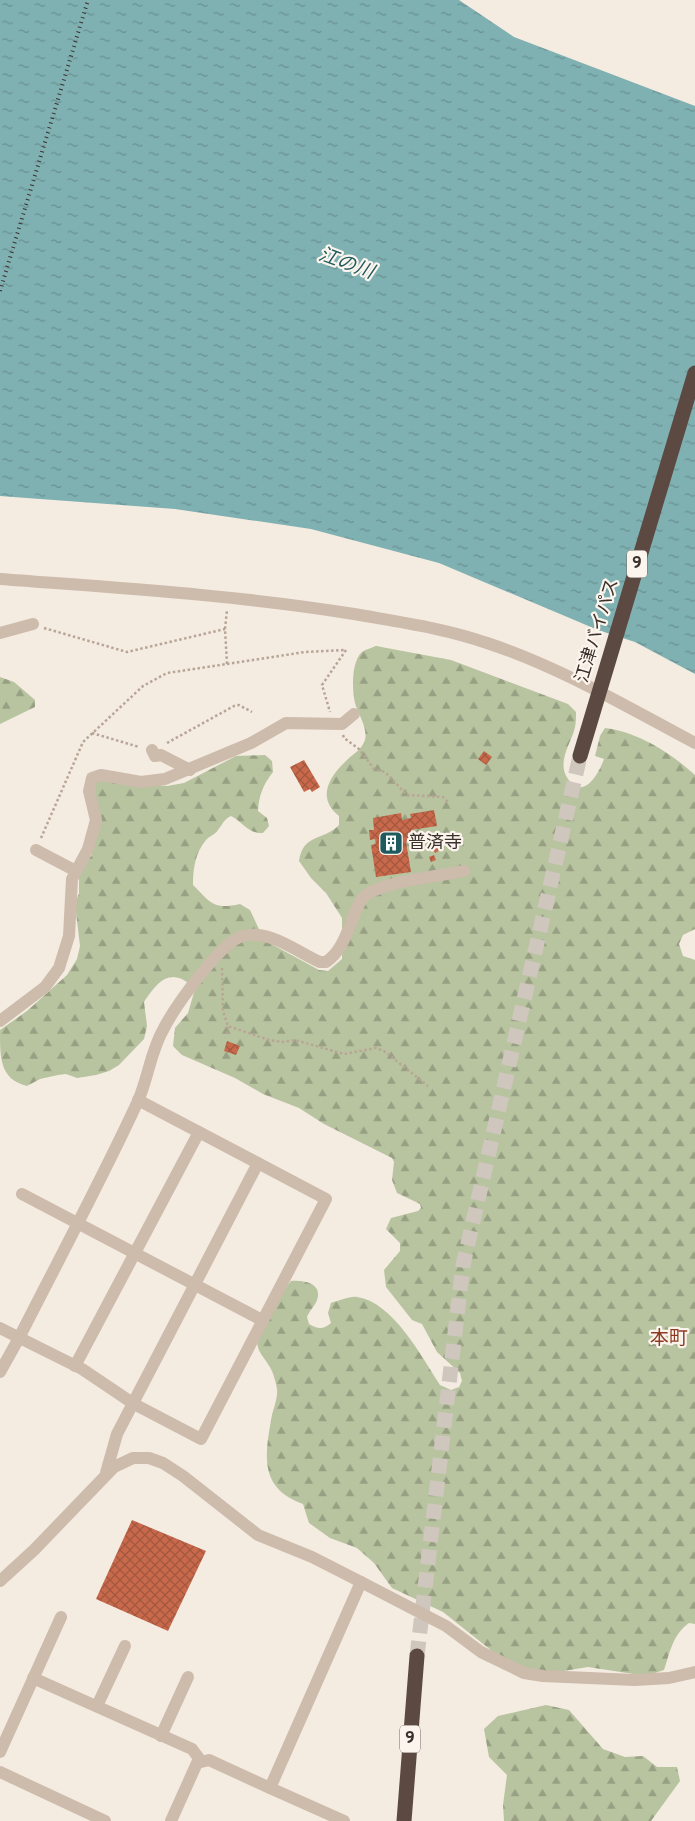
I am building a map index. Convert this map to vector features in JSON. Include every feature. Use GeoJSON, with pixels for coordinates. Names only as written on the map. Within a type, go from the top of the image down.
{"type":"FeatureCollection","features":[{"type":"Feature","properties":{"kind":"highway","name":"江津バイパス"},"geometry":{"type":"LineString","coordinates":[[580,756],[695,373]]}},
{"type":"Feature","properties":{"kind":"highway","name":"9"},"geometry":{"type":"LineString","coordinates":[[404,1821],[417,1656]]}},
{"type":"Feature","properties":{"kind":"street"},"geometry":{"type":"LineString","coordinates":[[596,690],[678,430]]}},
{"type":"Feature","properties":{"kind":"street"},"geometry":{"type":"LineString","coordinates":[[0,579],[297,605],[412,623],[459,634],[513,652],[596,690],[695,743]]}},
{"type":"Feature","properties":{"kind":"street"},"geometry":{"type":"LineString","coordinates":[[0,633],[34,624]]}},
{"type":"Feature","properties":{"kind":"street"},"geometry":{"type":"LineString","coordinates":[[0,1021],[45,987],[58,968],[69,936],[74,870],[86,853],[95,825],[89,791],[92,778],[101,775],[141,782],[165,778],[190,770],[252,743],[286,723],[338,724],[354,714]]}},
{"type":"Feature","properties":{"kind":"street"},"geometry":{"type":"LineString","coordinates":[[152,750],[155,756],[161,755],[190,770]]}},
{"type":"Feature","properties":{"kind":"street"},"geometry":{"type":"LineString","coordinates":[[36,850],[74,870]]}},
{"type":"Feature","properties":{"kind":"street"},"geometry":{"type":"LineString","coordinates":[[0,1372],[19,1338],[138,1100],[162,1030],[219,952],[234,940],[252,934],[267,937],[320,962],[326,962],[342,945],[361,901],[368,893],[381,887],[464,871]]}},
{"type":"Feature","properties":{"kind":"street"},"geometry":{"type":"LineString","coordinates":[[0,1328],[75,1366],[134,1404],[201,1439],[326,1199],[138,1100]]}},
{"type":"Feature","properties":{"kind":"street"},"geometry":{"type":"LineString","coordinates":[[75,1366],[199,1132]]}},
{"type":"Feature","properties":{"kind":"street"},"geometry":{"type":"LineString","coordinates":[[106,1473],[117,1434],[258,1163]]}},
{"type":"Feature","properties":{"kind":"street"},"geometry":{"type":"LineString","coordinates":[[22,1194],[262,1320]]}},
{"type":"Feature","properties":{"kind":"street"},"geometry":{"type":"LineString","coordinates":[[0,1581],[34,1550],[106,1473],[124,1461],[149,1458],[163,1463],[258,1535],[281,1546],[312,1557],[446,1626],[480,1652],[524,1673],[543,1676],[635,1680],[669,1678],[695,1672]]}},
{"type":"Feature","properties":{"kind":"street"},"geometry":{"type":"LineString","coordinates":[[270,1788],[361,1582]]}},
{"type":"Feature","properties":{"kind":"street"},"geometry":{"type":"LineString","coordinates":[[0,1752],[61,1617]]}},
{"type":"Feature","properties":{"kind":"street"},"geometry":{"type":"LineString","coordinates":[[97,1706],[125,1646]]}},
{"type":"Feature","properties":{"kind":"street"},"geometry":{"type":"LineString","coordinates":[[161,1736],[188,1676]]}},
{"type":"Feature","properties":{"kind":"street"},"geometry":{"type":"LineString","coordinates":[[33,1678],[192,1749],[201,1761]]}},
{"type":"Feature","properties":{"kind":"street"},"geometry":{"type":"LineString","coordinates":[[171,1821],[197,1763],[209,1760],[344,1821]]}},
{"type":"Feature","properties":{"kind":"street"},"geometry":{"type":"LineString","coordinates":[[0,1772],[106,1821]]}},
{"type":"Feature","properties":{"kind":"path"},"geometry":{"type":"LineString","coordinates":[[227,664],[225,629],[228,598]]}},
{"type":"Feature","properties":{"kind":"path"},"geometry":{"type":"LineString","coordinates":[[34,624],[127,652],[225,629]]}},
{"type":"Feature","properties":{"kind":"path"},"geometry":{"type":"LineString","coordinates":[[36,850],[83,742],[143,686],[167,673],[305,652],[346,650],[322,686],[344,738],[359,749],[374,770],[385,772],[407,795],[443,797],[448,802]]}},
{"type":"Feature","properties":{"kind":"path"},"geometry":{"type":"LineString","coordinates":[[92,733],[152,750],[179,739],[234,706],[239,705],[252,712]]}},
{"type":"Feature","properties":{"kind":"path"},"geometry":{"type":"LineString","coordinates":[[219,952],[222,957],[223,1011],[228,1026],[227,1034]]}},
{"type":"Feature","properties":{"kind":"path"},"geometry":{"type":"LineString","coordinates":[[228,1026],[269,1040],[282,1042],[295,1040],[344,1054],[376,1048],[384,1051],[428,1086]]}},
{"type":"Feature","properties":{"kind":"green space"},"geometry":{"type":"Polygon","coordinates":[[[376,646],[451,660],[568,704],[576,712],[576,721],[565,755],[564,767],[568,779],[574,785],[585,786],[599,771],[604,759],[595,756],[600,736],[605,728],[617,730],[642,739],[665,752],[695,775],[695,929],[683,935],[679,944],[683,956],[695,960],[695,1624],[689,1623],[679,1632],[664,1670],[652,1674],[640,1675],[588,1667],[551,1673],[526,1669],[492,1651],[443,1612],[392,1588],[374,1563],[357,1548],[330,1538],[309,1523],[303,1504],[288,1497],[278,1489],[272,1479],[268,1468],[267,1456],[277,1389],[272,1371],[259,1351],[257,1342],[276,1300],[291,1281],[306,1282],[315,1286],[317,1290],[317,1300],[307,1317],[309,1324],[320,1328],[331,1323],[328,1313],[331,1303],[354,1297],[370,1301],[383,1309],[405,1332],[440,1385],[451,1390],[459,1387],[462,1381],[460,1373],[437,1352],[422,1324],[412,1320],[386,1287],[384,1270],[400,1251],[400,1243],[386,1229],[391,1218],[418,1211],[421,1208],[420,1204],[397,1193],[392,1180],[394,1162],[392,1158],[324,1124],[299,1108],[263,1094],[235,1078],[182,1055],[173,1046],[175,1028],[188,1013],[195,989],[179,978],[166,978],[155,987],[144,1002],[147,1026],[144,1039],[119,1065],[109,1071],[77,1078],[66,1074],[58,1075],[40,1079],[27,1086],[11,1078],[1,1059],[0,1030],[27,1011],[67,975],[77,959],[80,946],[75,904],[79,893],[79,870],[92,855],[94,779],[167,786],[184,783],[236,756],[265,755],[272,761],[273,772],[262,790],[258,811],[267,818],[269,826],[263,833],[258,833],[249,830],[231,816],[223,822],[217,832],[206,840],[199,850],[194,867],[193,885],[213,904],[231,906],[240,904],[250,910],[264,940],[319,970],[328,971],[342,959],[342,918],[326,893],[311,878],[299,861],[301,852],[309,842],[339,825],[339,816],[328,803],[327,789],[339,768],[359,750],[365,740],[364,726],[355,703],[353,676],[358,657],[362,652],[376,646]]]}},
{"type":"Feature","properties":{"kind":"green space"},"geometry":{"type":"Polygon","coordinates":[[[0,677],[14,682],[35,700],[35,707],[0,724],[0,677]]]}},
{"type":"Feature","properties":{"kind":"green space"},"geometry":{"type":"Polygon","coordinates":[[[546,1705],[569,1710],[603,1749],[625,1757],[643,1756],[657,1767],[677,1767],[680,1781],[651,1821],[504,1821],[503,1805],[507,1775],[489,1757],[484,1729],[498,1716],[546,1705]]]}},
{"type":"Feature","properties":{"kind":"water","name":"江の川"},"geometry":{"type":"Polygon","coordinates":[[[0,0],[459,0],[514,37],[695,106],[695,674],[635,642],[598,630],[439,563],[311,529],[175,509],[0,496],[0,0]]]}},
{"type":"Feature","properties":{"kind":"building"},"geometry":{"type":"Polygon","coordinates":[[[484,751],[492,757],[486,765],[478,759],[484,751]]]}},
{"type":"Feature","properties":{"kind":"building"},"geometry":{"type":"Polygon","coordinates":[[[304,760],[320,787],[312,792],[310,789],[304,792],[290,767],[304,760]]]}},
{"type":"Feature","properties":{"kind":"building","name":"普済寺"},"geometry":{"type":"Polygon","coordinates":[[[434,810],[437,826],[411,830],[413,841],[406,842],[411,872],[376,877],[371,845],[376,844],[375,839],[370,840],[369,830],[374,830],[373,818],[401,813],[402,820],[411,818],[410,814],[434,810]]]}},
{"type":"Feature","properties":{"kind":"building"},"geometry":{"type":"Polygon","coordinates":[[[439,839],[444,848],[435,853],[430,844],[439,839]]]}},
{"type":"Feature","properties":{"kind":"building"},"geometry":{"type":"Polygon","coordinates":[[[434,855],[436,860],[431,862],[429,857],[434,855]]]}},
{"type":"Feature","properties":{"kind":"building"},"geometry":{"type":"Polygon","coordinates":[[[227,1041],[240,1046],[236,1055],[224,1051],[227,1041]]]}},
{"type":"Feature","properties":{"kind":"building"},"geometry":{"type":"Polygon","coordinates":[[[132,1520],[206,1551],[168,1631],[96,1599],[132,1520]]]}},
{"type":"Feature","properties":{"kind":"tunnel"},"geometry":{"type":"LineString","coordinates":[[417,1656],[463,1265],[580,756]]}},
{"type":"Feature","properties":{"kind":"railway"},"geometry":{"type":"LineString","coordinates":[[0,291],[88,0]]}},
{"type":"Feature","properties":{"kind":"place","name":"普済寺"},"geometry":{"type":"Point","coordinates":[391,843]}},
{"type":"Feature","properties":{"kind":"district","name":"本町"},"geometry":{"type":"Point","coordinates":[669,1339]}}]}
